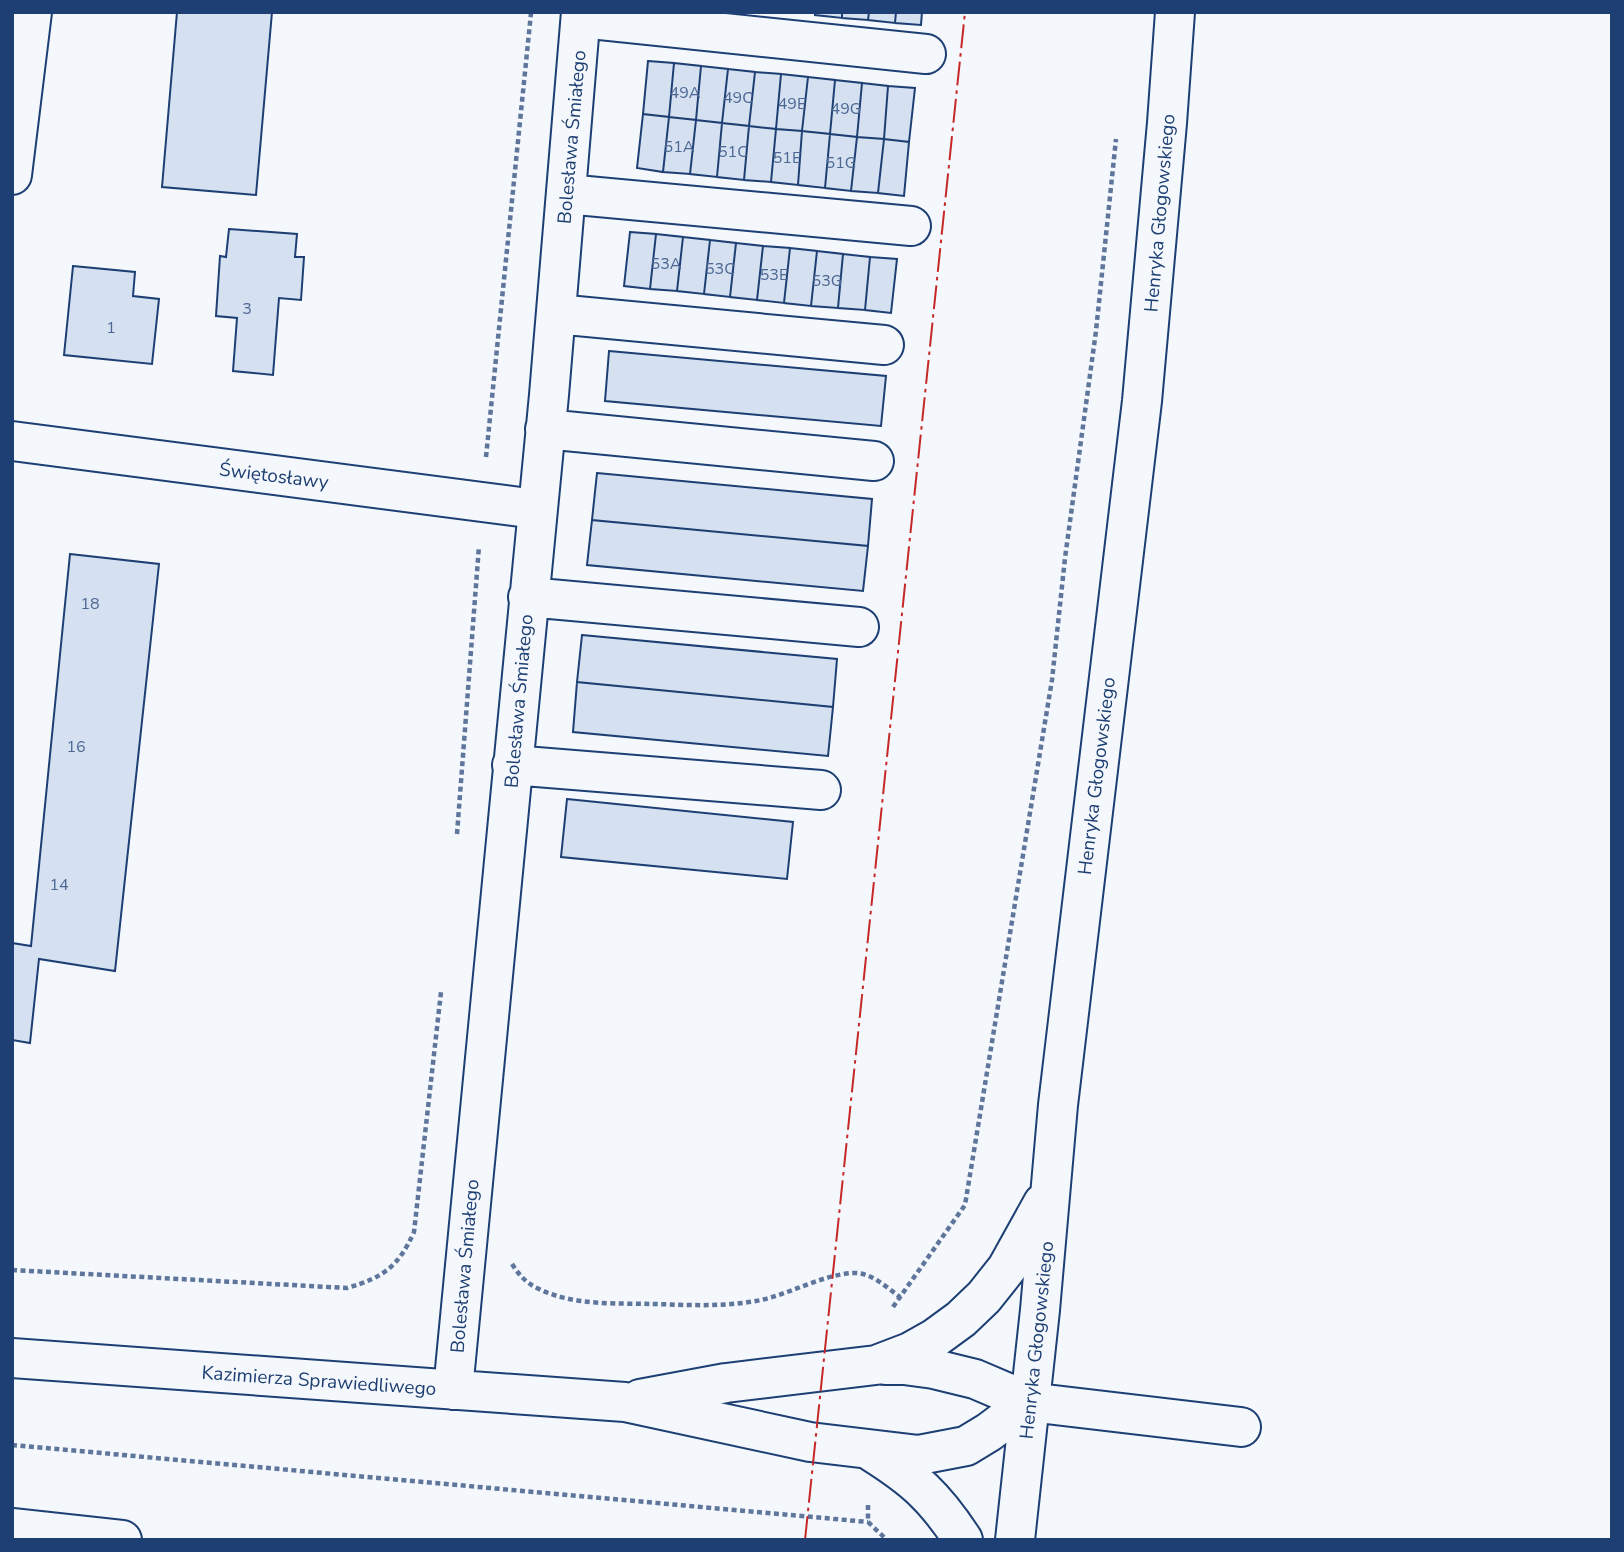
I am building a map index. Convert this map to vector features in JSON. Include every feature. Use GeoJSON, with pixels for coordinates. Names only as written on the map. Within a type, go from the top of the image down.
{"type":"FeatureCollection","features":[{"type":"Feature","properties":{"kind":"street"},"geometry":{"type":"LineString","coordinates":[[12,175],[32,12]]}},
{"type":"Feature","properties":{"kind":"street","name":"Henryka Głogowskiego"},"geometry":{"type":"LineString","coordinates":[[1015,1540],[1040,1310],[1058,1105],[1142,401],[1175,12]]}},
{"type":"Feature","properties":{"kind":"street"},"geometry":{"type":"LineString","coordinates":[[581,15],[926,54]]}},
{"type":"Feature","properties":{"kind":"street","name":"Bolesława Śmiałego"},"geometry":{"type":"LineString","coordinates":[[453,1390],[545,429],[581,15]]}},
{"type":"Feature","properties":{"kind":"street"},"geometry":{"type":"LineString","coordinates":[[566,194],[911,226]]}},
{"type":"Feature","properties":{"kind":"street"},"geometry":{"type":"LineString","coordinates":[[555,314],[884,345]]}},
{"type":"Feature","properties":{"kind":"street"},"geometry":{"type":"LineString","coordinates":[[545,429],[874,461]]}},
{"type":"Feature","properties":{"kind":"street","name":"Świętosławy"},"geometry":{"type":"LineString","coordinates":[[12,441],[536,509]]}},
{"type":"Feature","properties":{"kind":"street"},"geometry":{"type":"LineString","coordinates":[[528,597],[859,627]]}},
{"type":"Feature","properties":{"kind":"street"},"geometry":{"type":"LineString","coordinates":[[512,765],[821,790]]}},
{"type":"Feature","properties":{"kind":"street","name":"Kazimierza Sprawiedliwego"},"geometry":{"type":"LineString","coordinates":[[876,1365],[910,1352],[935,1338],[961,1319],[984,1297],[1007,1268],[1051,1189]]}},
{"type":"Feature","properties":{"kind":"street","name":"Kazimierza Sprawiedliwego"},"geometry":{"type":"LineString","coordinates":[[12,1358],[625,1402],[810,1443],[919,1455],[966,1446],[1029,1402]]}},
{"type":"Feature","properties":{"kind":"street","name":"Kazimierza Sprawiedliwego"},"geometry":{"type":"LineString","coordinates":[[625,1402],[726,1383],[876,1365],[934,1369],[975,1379],[1029,1402]]}},
{"type":"Feature","properties":{"kind":"street"},"geometry":{"type":"LineString","coordinates":[[1029,1402],[1241,1427]]}},
{"type":"Feature","properties":{"kind":"street"},"geometry":{"type":"LineString","coordinates":[[867,1449],[922,1487],[946,1514],[963,1540]]}},
{"type":"Feature","properties":{"kind":"street"},"geometry":{"type":"LineString","coordinates":[[12,1528],[122,1540]]}},
{"type":"Feature","properties":{"kind":"path"},"geometry":{"type":"LineString","coordinates":[[457,836],[482,502],[531,12]]}},
{"type":"Feature","properties":{"kind":"path"},"geometry":{"type":"LineString","coordinates":[[876,1365],[876,1329],[965,1205],[1052,680],[1065,558],[1096,331],[1116,137]]}},
{"type":"Feature","properties":{"kind":"path"},"geometry":{"type":"LineString","coordinates":[[12,1270],[347,1288],[374,1280],[404,1254],[414,1232],[442,983]]}},
{"type":"Feature","properties":{"kind":"path"},"geometry":{"type":"LineString","coordinates":[[511,1254],[512,1263],[522,1280],[540,1290],[568,1299],[591,1302],[727,1304],[755,1301],[789,1293],[828,1278],[855,1273],[869,1275],[900,1297]]}},
{"type":"Feature","properties":{"kind":"path"},"geometry":{"type":"LineString","coordinates":[[12,1445],[868,1522],[887,1540]]}},
{"type":"Feature","properties":{"kind":"path"},"geometry":{"type":"LineString","coordinates":[[867,1449],[868,1522]]}},
{"type":"Feature","properties":{"kind":"building"},"geometry":{"type":"Polygon","coordinates":[[[177,12],[272,12],[256,195],[162,187],[177,12]]]}},
{"type":"Feature","properties":{"kind":"building"},"geometry":{"type":"Polygon","coordinates":[[[815,12],[842,12],[842,18],[815,15],[815,12]]]}},
{"type":"Feature","properties":{"kind":"building"},"geometry":{"type":"Polygon","coordinates":[[[842,12],[869,12],[868,20],[842,18],[842,12]]]}},
{"type":"Feature","properties":{"kind":"building"},"geometry":{"type":"Polygon","coordinates":[[[869,12],[896,12],[895,23],[868,20],[869,12]]]}},
{"type":"Feature","properties":{"kind":"building"},"geometry":{"type":"Polygon","coordinates":[[[896,12],[922,12],[921,25],[895,23],[896,12]]]}},
{"type":"Feature","properties":{"kind":"building"},"geometry":{"type":"Polygon","coordinates":[[[648,61],[674,63],[669,117],[643,114],[648,61]]]}},
{"type":"Feature","properties":{"kind":"building"},"geometry":{"type":"Polygon","coordinates":[[[674,63],[701,66],[696,120],[669,117],[674,63]]]}},
{"type":"Feature","properties":{"kind":"building"},"geometry":{"type":"Polygon","coordinates":[[[701,66],[728,69],[722,123],[696,120],[701,66]]]}},
{"type":"Feature","properties":{"kind":"building"},"geometry":{"type":"Polygon","coordinates":[[[728,69],[755,72],[749,126],[722,123],[728,69]]]}},
{"type":"Feature","properties":{"kind":"building"},"geometry":{"type":"Polygon","coordinates":[[[755,72],[781,74],[776,129],[749,126],[755,72]]]}},
{"type":"Feature","properties":{"kind":"building"},"geometry":{"type":"Polygon","coordinates":[[[781,74],[808,77],[802,131],[776,129],[781,74]]]}},
{"type":"Feature","properties":{"kind":"building"},"geometry":{"type":"Polygon","coordinates":[[[808,77],[835,80],[830,134],[802,131],[808,77]]]}},
{"type":"Feature","properties":{"kind":"building"},"geometry":{"type":"Polygon","coordinates":[[[835,80],[862,83],[857,137],[830,134],[835,80]]]}},
{"type":"Feature","properties":{"kind":"building"},"geometry":{"type":"Polygon","coordinates":[[[862,83],[888,86],[884,139],[857,137],[862,83]]]}},
{"type":"Feature","properties":{"kind":"building"},"geometry":{"type":"Polygon","coordinates":[[[888,86],[915,88],[909,142],[884,139],[888,86]]]}},
{"type":"Feature","properties":{"kind":"building"},"geometry":{"type":"Polygon","coordinates":[[[643,114],[669,117],[663,172],[637,168],[643,114]]]}},
{"type":"Feature","properties":{"kind":"building"},"geometry":{"type":"Polygon","coordinates":[[[669,117],[696,120],[690,174],[663,172],[669,117]]]}},
{"type":"Feature","properties":{"kind":"building"},"geometry":{"type":"Polygon","coordinates":[[[696,120],[722,123],[717,177],[690,174],[696,120]]]}},
{"type":"Feature","properties":{"kind":"building"},"geometry":{"type":"Polygon","coordinates":[[[722,123],[749,126],[744,180],[717,177],[722,123]]]}},
{"type":"Feature","properties":{"kind":"building"},"geometry":{"type":"Polygon","coordinates":[[[749,126],[776,129],[771,182],[744,180],[749,126]]]}},
{"type":"Feature","properties":{"kind":"building"},"geometry":{"type":"Polygon","coordinates":[[[776,129],[802,131],[798,185],[771,182],[776,129]]]}},
{"type":"Feature","properties":{"kind":"building"},"geometry":{"type":"Polygon","coordinates":[[[802,131],[830,134],[825,188],[798,185],[802,131]]]}},
{"type":"Feature","properties":{"kind":"building"},"geometry":{"type":"Polygon","coordinates":[[[830,134],[857,137],[851,191],[825,188],[830,134]]]}},
{"type":"Feature","properties":{"kind":"building"},"geometry":{"type":"Polygon","coordinates":[[[857,137],[884,139],[878,193],[851,191],[857,137]]]}},
{"type":"Feature","properties":{"kind":"building"},"geometry":{"type":"Polygon","coordinates":[[[884,139],[909,142],[904,196],[878,193],[884,139]]]}},
{"type":"Feature","properties":{"kind":"building"},"geometry":{"type":"Polygon","coordinates":[[[229,229],[297,234],[295,257],[304,257],[301,300],[279,298],[273,375],[233,371],[237,318],[216,316],[220,256],[226,257],[229,229]]]}},
{"type":"Feature","properties":{"kind":"building"},"geometry":{"type":"Polygon","coordinates":[[[630,232],[656,234],[650,289],[624,286],[630,232]]]}},
{"type":"Feature","properties":{"kind":"building"},"geometry":{"type":"Polygon","coordinates":[[[656,234],[683,237],[677,291],[650,289],[656,234]]]}},
{"type":"Feature","properties":{"kind":"building"},"geometry":{"type":"Polygon","coordinates":[[[683,237],[710,240],[704,294],[677,291],[683,237]]]}},
{"type":"Feature","properties":{"kind":"building"},"geometry":{"type":"Polygon","coordinates":[[[710,240],[736,243],[730,297],[704,294],[710,240]]]}},
{"type":"Feature","properties":{"kind":"building"},"geometry":{"type":"Polygon","coordinates":[[[736,243],[763,246],[757,300],[730,297],[736,243]]]}},
{"type":"Feature","properties":{"kind":"building"},"geometry":{"type":"Polygon","coordinates":[[[763,246],[790,248],[784,303],[757,300],[763,246]]]}},
{"type":"Feature","properties":{"kind":"building"},"geometry":{"type":"Polygon","coordinates":[[[790,248],[817,251],[811,306],[784,303],[790,248]]]}},
{"type":"Feature","properties":{"kind":"building"},"geometry":{"type":"Polygon","coordinates":[[[817,251],[843,254],[838,308],[811,306],[817,251]]]}},
{"type":"Feature","properties":{"kind":"building"},"geometry":{"type":"Polygon","coordinates":[[[843,254],[870,257],[865,310],[838,308],[843,254]]]}},
{"type":"Feature","properties":{"kind":"building"},"geometry":{"type":"Polygon","coordinates":[[[870,257],[897,259],[891,313],[865,310],[870,257]]]}},
{"type":"Feature","properties":{"kind":"building"},"geometry":{"type":"Polygon","coordinates":[[[73,266],[135,272],[133,296],[159,299],[152,364],[64,355],[73,266]]]}},
{"type":"Feature","properties":{"kind":"building"},"geometry":{"type":"Polygon","coordinates":[[[609,351],[886,376],[881,426],[605,401],[609,351]]]}},
{"type":"Feature","properties":{"kind":"building"},"geometry":{"type":"Polygon","coordinates":[[[597,473],[872,499],[868,546],[592,520],[597,473]]]}},
{"type":"Feature","properties":{"kind":"building"},"geometry":{"type":"Polygon","coordinates":[[[592,520],[868,546],[863,591],[587,565],[592,520]]]}},
{"type":"Feature","properties":{"kind":"building"},"geometry":{"type":"Polygon","coordinates":[[[70,554],[159,564],[115,971],[39,959],[30,1043],[12,1040],[12,943],[31,946],[70,554]]]}},
{"type":"Feature","properties":{"kind":"building"},"geometry":{"type":"Polygon","coordinates":[[[582,635],[837,659],[833,707],[577,682],[582,635]]]}},
{"type":"Feature","properties":{"kind":"building"},"geometry":{"type":"Polygon","coordinates":[[[577,682],[833,707],[828,756],[573,732],[577,682]]]}},
{"type":"Feature","properties":{"kind":"building"},"geometry":{"type":"Polygon","coordinates":[[[567,799],[793,822],[787,879],[561,857],[567,799]]]}},
{"type":"Feature","properties":{"kind":"power"},"geometry":{"type":"LineString","coordinates":[[805,1540],[965,12]]}}]}
